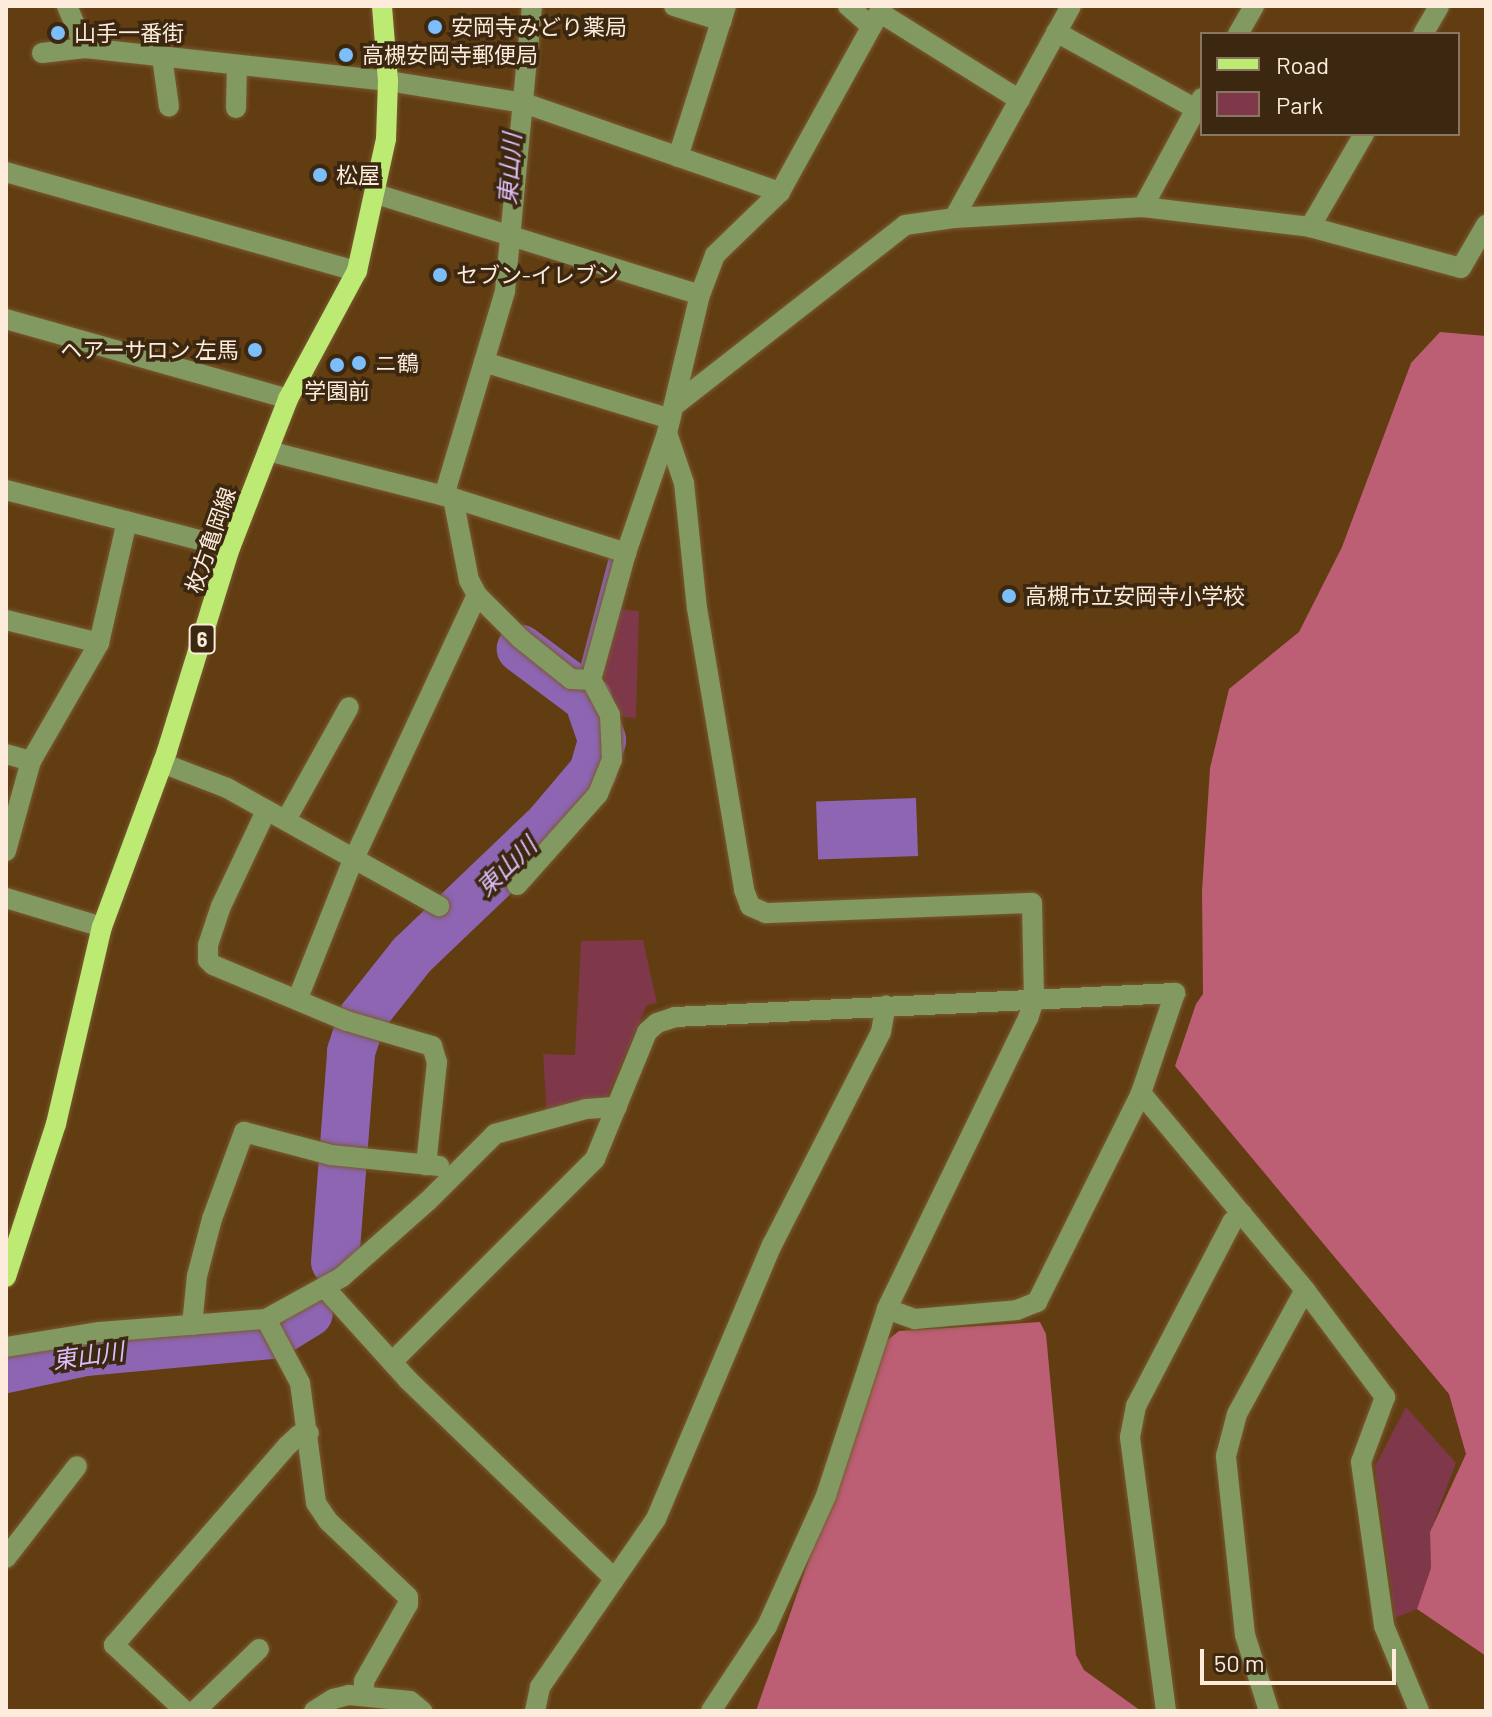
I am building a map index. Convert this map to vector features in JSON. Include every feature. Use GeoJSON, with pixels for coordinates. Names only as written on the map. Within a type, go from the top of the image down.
{"type":"FeatureCollection","features":[{"type":"Feature","properties":{"kind":"main road","name":"枚方亀岡線"},"geometry":{"type":"LineString","coordinates":[[6,1277],[56,1124],[102,927],[162,763],[230,548],[288,399],[357,271],[386,139],[388,81],[382,6]]}},
{"type":"Feature","properties":{"kind":"street"},"geometry":{"type":"LineString","coordinates":[[67,6],[85,48]]}},
{"type":"Feature","properties":{"kind":"street"},"geometry":{"type":"LineString","coordinates":[[517,885],[598,794],[612,760],[610,715],[581,680],[521,639],[475,599],[448,497],[505,291],[532,6]]}},
{"type":"Feature","properties":{"kind":"street"},"geometry":{"type":"LineString","coordinates":[[674,6],[724,13],[678,157]]}},
{"type":"Feature","properties":{"kind":"street"},"geometry":{"type":"LineString","coordinates":[[848,6],[878,15],[1020,100]]}},
{"type":"Feature","properties":{"kind":"street"},"geometry":{"type":"LineString","coordinates":[[954,218],[1071,6]]}},
{"type":"Feature","properties":{"kind":"street"},"geometry":{"type":"LineString","coordinates":[[1239,32],[1254,6]]}},
{"type":"Feature","properties":{"kind":"street"},"geometry":{"type":"LineString","coordinates":[[1424,32],[1439,6]]}},
{"type":"Feature","properties":{"kind":"street"},"geometry":{"type":"LineString","coordinates":[[581,680],[671,419],[700,295],[715,255],[780,192],[878,15]]}},
{"type":"Feature","properties":{"kind":"street"},"geometry":{"type":"LineString","coordinates":[[1056,32],[1199,104],[1143,207]]}},
{"type":"Feature","properties":{"kind":"street"},"geometry":{"type":"LineString","coordinates":[[42,53],[85,48],[388,81],[524,103],[780,192]]}},
{"type":"Feature","properties":{"kind":"street"},"geometry":{"type":"LineString","coordinates":[[162,57],[169,107]]}},
{"type":"Feature","properties":{"kind":"street"},"geometry":{"type":"LineString","coordinates":[[236,108],[237,65]]}},
{"type":"Feature","properties":{"kind":"street"},"geometry":{"type":"LineString","coordinates":[[1310,227],[1363,136]]}},
{"type":"Feature","properties":{"kind":"street"},"geometry":{"type":"LineString","coordinates":[[6,172],[357,271]]}},
{"type":"Feature","properties":{"kind":"street"},"geometry":{"type":"LineString","coordinates":[[376,194],[700,295]]}},
{"type":"Feature","properties":{"kind":"street"},"geometry":{"type":"LineString","coordinates":[[671,419],[905,225],[954,218],[1143,207],[1310,227],[1461,268],[1486,225]]}},
{"type":"Feature","properties":{"kind":"street"},"geometry":{"type":"LineString","coordinates":[[6,319],[288,399]]}},
{"type":"Feature","properties":{"kind":"street"},"geometry":{"type":"LineString","coordinates":[[484,362],[671,419]]}},
{"type":"Feature","properties":{"kind":"street"},"geometry":{"type":"LineString","coordinates":[[671,419],[684,483],[697,608],[750,906],[766,913],[1032,903],[1034,1000],[887,1309],[826,1496],[767,1626],[711,1711]]}},
{"type":"Feature","properties":{"kind":"street"},"geometry":{"type":"LineString","coordinates":[[268,451],[448,497],[626,553]]}},
{"type":"Feature","properties":{"kind":"street"},"geometry":{"type":"LineString","coordinates":[[6,490],[230,548]]}},
{"type":"Feature","properties":{"kind":"street"},"geometry":{"type":"LineString","coordinates":[[6,851],[31,761],[99,643],[127,521]]}},
{"type":"Feature","properties":{"kind":"street"},"geometry":{"type":"LineString","coordinates":[[298,998],[355,858],[475,599]]}},
{"type":"Feature","properties":{"kind":"street"},"geometry":{"type":"LineString","coordinates":[[6,620],[99,643]]}},
{"type":"Feature","properties":{"kind":"street"},"geometry":{"type":"LineString","coordinates":[[286,820],[349,707]]}},
{"type":"Feature","properties":{"kind":"street"},"geometry":{"type":"LineString","coordinates":[[6,754],[31,761]]}},
{"type":"Feature","properties":{"kind":"street"},"geometry":{"type":"LineString","coordinates":[[162,763],[227,788],[439,906]]}},
{"type":"Feature","properties":{"kind":"street"},"geometry":{"type":"LineString","coordinates":[[266,811],[221,906],[207,952],[213,965],[357,1024],[432,1046],[436,1052],[426,1165]]}},
{"type":"Feature","properties":{"kind":"street"},"geometry":{"type":"LineString","coordinates":[[6,898],[102,927]]}},
{"type":"Feature","properties":{"kind":"street"},"geometry":{"type":"LineString","coordinates":[[392,1362],[595,1159],[617,1107],[623,1084],[647,1032],[665,1018],[1175,993],[1141,1093],[1037,1302],[1017,1310],[915,1319],[887,1309]]}},
{"type":"Feature","properties":{"kind":"street"},"geometry":{"type":"LineString","coordinates":[[535,1711],[540,1687],[656,1519],[772,1245],[881,1032],[886,1005]]}},
{"type":"Feature","properties":{"kind":"street"},"geometry":{"type":"LineString","coordinates":[[1141,1093],[1305,1290],[1385,1397],[1361,1462],[1384,1626],[1419,1711]]}},
{"type":"Feature","properties":{"kind":"street"},"geometry":{"type":"LineString","coordinates":[[6,1347],[100,1332],[192,1325],[272,1327],[373,1252],[495,1134],[586,1109],[617,1107]]}},
{"type":"Feature","properties":{"kind":"street"},"geometry":{"type":"LineString","coordinates":[[192,1325],[197,1276],[212,1219],[244,1132],[341,1156],[445,1168],[452,1174]]}},
{"type":"Feature","properties":{"kind":"street"},"geometry":{"type":"LineString","coordinates":[[1166,1711],[1130,1437],[1136,1406],[1232,1222],[1242,1214]]}},
{"type":"Feature","properties":{"kind":"street"},"geometry":{"type":"LineString","coordinates":[[325,1288],[392,1362],[614,1578]]}},
{"type":"Feature","properties":{"kind":"street"},"geometry":{"type":"LineString","coordinates":[[1269,1711],[1245,1635],[1226,1456],[1237,1414],[1305,1290]]}},
{"type":"Feature","properties":{"kind":"street"},"geometry":{"type":"LineString","coordinates":[[272,1327],[300,1383],[316,1503],[328,1521],[408,1597],[408,1604],[364,1681],[364,1696]]}},
{"type":"Feature","properties":{"kind":"street"},"geometry":{"type":"LineString","coordinates":[[185,1711],[114,1645],[287,1446],[299,1435],[309,1433]]}},
{"type":"Feature","properties":{"kind":"street"},"geometry":{"type":"LineString","coordinates":[[6,1558],[77,1466]]}},
{"type":"Feature","properties":{"kind":"street"},"geometry":{"type":"LineString","coordinates":[[195,1711],[259,1649]]}},
{"type":"Feature","properties":{"kind":"street"},"geometry":{"type":"LineString","coordinates":[[314,1711],[333,1699],[364,1696],[410,1701],[422,1711]]}},
{"type":"Feature","properties":{"kind":"green space"},"geometry":{"type":"Polygon","coordinates":[[[616,609],[639,611],[636,718],[616,716],[603,675],[616,609]]]}},
{"type":"Feature","properties":{"kind":"green space"},"geometry":{"type":"Polygon","coordinates":[[[643,940],[657,1003],[647,1005],[607,1097],[547,1115],[543,1054],[575,1055],[581,941],[643,940]]]}},
{"type":"Feature","properties":{"kind":"green space"},"geometry":{"type":"Polygon","coordinates":[[[1406,1407],[1456,1463],[1430,1532],[1431,1568],[1417,1609],[1395,1618],[1375,1466],[1406,1407]]]}},
{"type":"Feature","properties":{"kind":"shaded area"},"geometry":{"type":"Polygon","coordinates":[[[1440,332],[1486,336],[1486,1656],[1417,1609],[1431,1568],[1430,1532],[1466,1454],[1449,1394],[1175,1066],[1196,1004],[1203,994],[1202,891],[1210,768],[1229,689],[1299,632],[1342,547],[1411,363],[1440,332]]]}},
{"type":"Feature","properties":{"kind":"shaded area"},"geometry":{"type":"Polygon","coordinates":[[[916,798],[918,856],[818,859],[816,801],[916,798]]]}},
{"type":"Feature","properties":{"kind":"shaded area"},"geometry":{"type":"Polygon","coordinates":[[[1040,1322],[1046,1334],[1076,1655],[1084,1670],[1141,1711],[756,1711],[885,1342],[899,1331],[1040,1322]]]}},
{"type":"Feature","properties":{"kind":"waterway"},"geometry":{"type":"LineString","coordinates":[[588,699],[583,672],[613,558]]}},
{"type":"Feature","properties":{"kind":"waterway","name":"東山川"},"geometry":{"type":"LineString","coordinates":[[335,1262],[351,1052],[362,1018],[412,955],[549,824],[593,772],[602,740],[588,699],[521,649]]}},
{"type":"Feature","properties":{"kind":"waterway","name":"東山川"},"geometry":{"type":"LineString","coordinates":[[6,1369],[85,1352],[273,1335],[309,1313]]}},
{"type":"Feature","properties":{"kind":"place","name":"安岡寺みどり薬局"},"geometry":{"type":"Point","coordinates":[435,27]}},
{"type":"Feature","properties":{"kind":"place","name":"山手一番街"},"geometry":{"type":"Point","coordinates":[58,33]}},
{"type":"Feature","properties":{"kind":"place","name":"高槻安岡寺郵便局"},"geometry":{"type":"Point","coordinates":[346,55]}},
{"type":"Feature","properties":{"kind":"place","name":"松屋"},"geometry":{"type":"Point","coordinates":[320,175]}},
{"type":"Feature","properties":{"kind":"place","name":"セブン-イレブン"},"geometry":{"type":"Point","coordinates":[440,275]}},
{"type":"Feature","properties":{"kind":"place","name":"ヘアーサロン 左馬"},"geometry":{"type":"Point","coordinates":[255,350]}},
{"type":"Feature","properties":{"kind":"place","name":"ニ鶴"},"geometry":{"type":"Point","coordinates":[359,363]}},
{"type":"Feature","properties":{"kind":"place","name":"学園前"},"geometry":{"type":"Point","coordinates":[337,365]}},
{"type":"Feature","properties":{"kind":"place","name":"高槻市立安岡寺小学校"},"geometry":{"type":"Point","coordinates":[1009,596]}}]}
